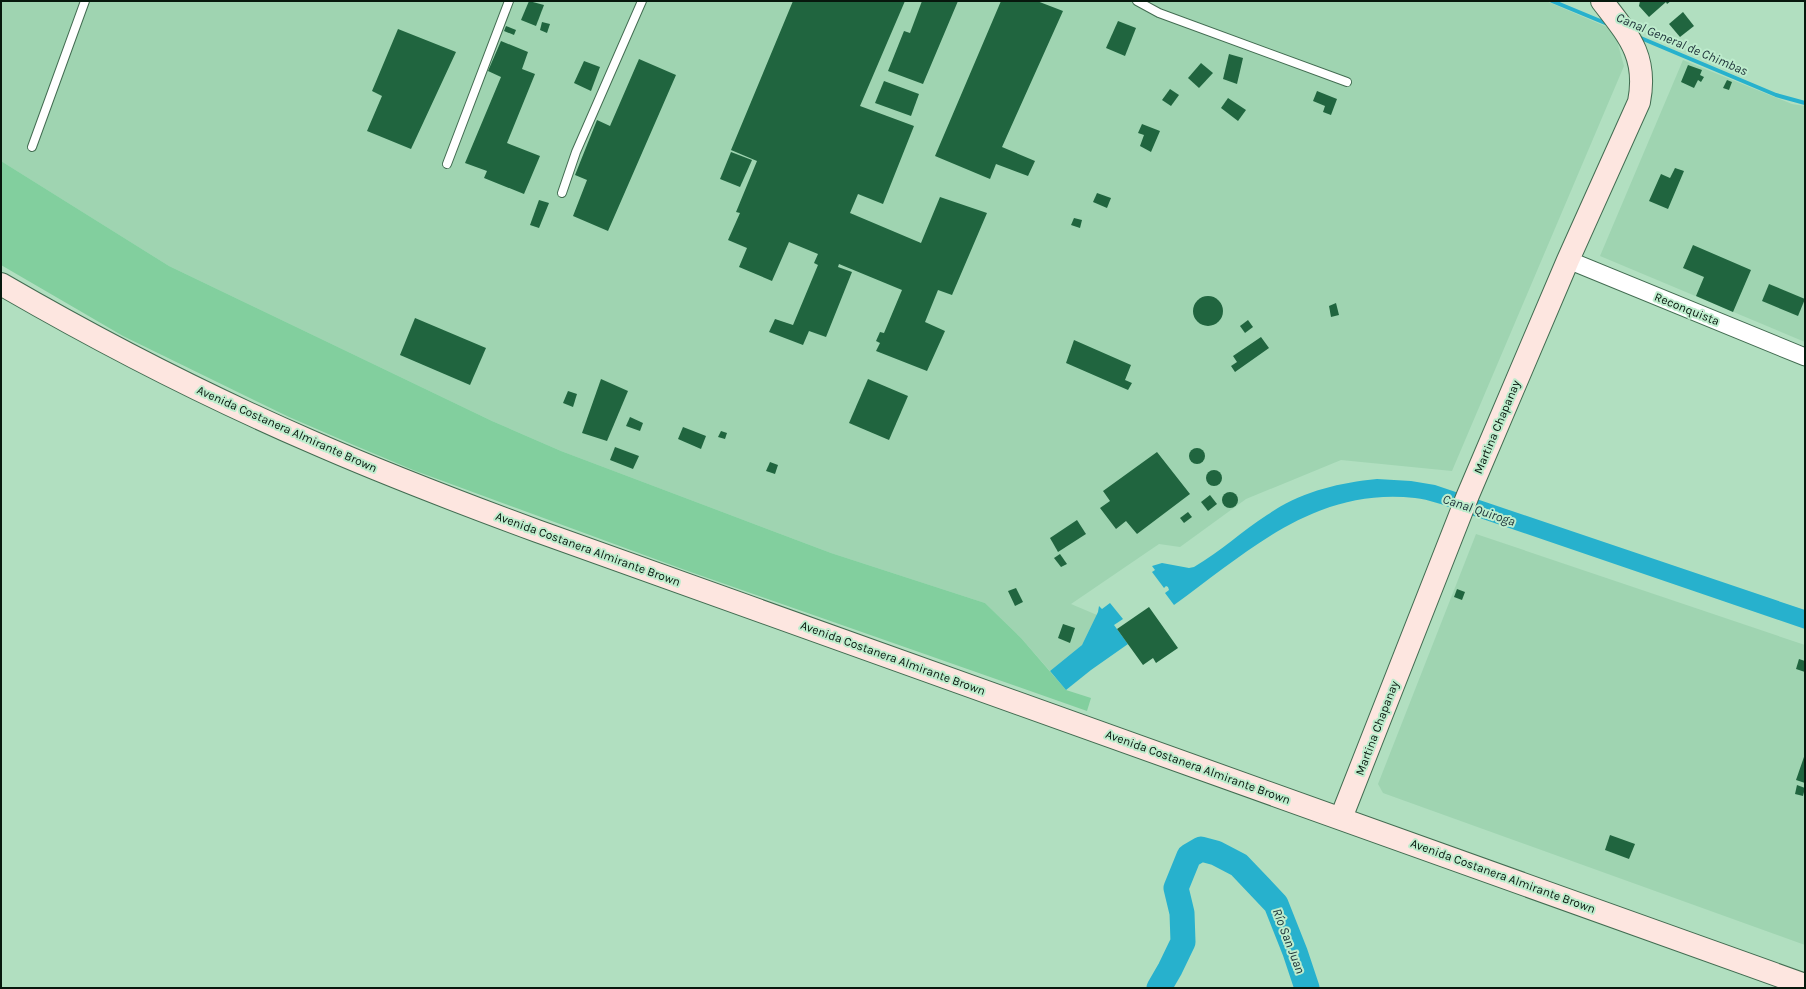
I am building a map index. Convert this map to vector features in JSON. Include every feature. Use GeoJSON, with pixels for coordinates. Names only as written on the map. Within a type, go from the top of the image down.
{"type":"FeatureCollection","features":[{"type":"Feature","properties":{"kind":"main road","name":"Martina Chapanay"},"geometry":{"type":"LineString","coordinates":[[1341,818],[1468,495],[1568,260],[1639,102],[1642,84],[1641,66],[1638,54],[1626,33],[1602,1]]}},
{"type":"Feature","properties":{"kind":"main road","name":"Avenida Costanera Almirante Brown"},"geometry":{"type":"LineString","coordinates":[[1,284],[99,339],[213,397],[309,441],[429,491],[1805,985]]}},
{"type":"Feature","properties":{"kind":"street","name":"Reconquista"},"geometry":{"type":"LineString","coordinates":[[1568,260],[1805,357]]}},
{"type":"Feature","properties":{"kind":"lane"},"geometry":{"type":"LineString","coordinates":[[32,147],[85,1]]}},
{"type":"Feature","properties":{"kind":"lane"},"geometry":{"type":"LineString","coordinates":[[447,164],[509,1]]}},
{"type":"Feature","properties":{"kind":"lane"},"geometry":{"type":"LineString","coordinates":[[562,193],[576,152],[642,1]]}},
{"type":"Feature","properties":{"kind":"lane"},"geometry":{"type":"LineString","coordinates":[[1137,1],[1159,13],[1347,82]]}},
{"type":"Feature","properties":{"kind":"shaded area"},"geometry":{"type":"Polygon","coordinates":[[[1,1],[1546,1],[1614,30],[1624,66],[1452,471],[1341,460],[1246,499],[1180,547],[1159,544],[1071,604],[1097,615],[1082,645],[1050,671],[1021,638],[985,603],[831,553],[561,451],[492,421],[169,266],[1,161],[1,1]]]}},
{"type":"Feature","properties":{"kind":"shaded area"},"geometry":{"type":"Polygon","coordinates":[[[1683,60],[1792,104],[1805,106],[1805,342],[1600,256],[1683,60]]]}},
{"type":"Feature","properties":{"kind":"shaded area"},"geometry":{"type":"Polygon","coordinates":[[[1,161],[169,266],[492,421],[561,451],[831,553],[985,603],[1021,638],[1066,690],[1091,698],[1087,711],[685,570],[413,470],[289,417],[123,336],[1,265],[1,161]]]}},
{"type":"Feature","properties":{"kind":"shaded area"},"geometry":{"type":"Polygon","coordinates":[[[1476,534],[1805,645],[1805,945],[1383,793],[1378,784],[1476,534]]]}},
{"type":"Feature","properties":{"kind":"water","name":"Canal Quiroga"},"geometry":{"type":"Polygon","coordinates":[[[1377,479],[1411,481],[1435,485],[1805,610],[1805,629],[1442,504],[1415,498],[1379,497],[1346,502],[1315,513],[1285,527],[1257,545],[1174,605],[1165,593],[1169,590],[1168,587],[1166,586],[1164,588],[1152,572],[1155,570],[1152,566],[1162,563],[1189,568],[1194,567],[1213,555],[1267,515],[1292,500],[1333,486],[1377,479]]]}},
{"type":"Feature","properties":{"kind":"water"},"geometry":{"type":"Polygon","coordinates":[[[1110,603],[1123,619],[1114,625],[1128,644],[1066,690],[1050,671],[1082,645],[1098,612],[1099,606],[1102,609],[1110,603]]]}},
{"type":"Feature","properties":{"kind":"building"},"geometry":{"type":"Polygon","coordinates":[[[529,1],[544,5],[536,26],[521,20],[529,1]]]}},
{"type":"Feature","properties":{"kind":"building"},"geometry":{"type":"Polygon","coordinates":[[[793,1],[905,1],[860,106],[914,126],[883,204],[858,194],[850,213],[921,243],[940,197],[987,213],[952,295],[938,290],[925,322],[945,331],[927,371],[876,351],[880,343],[876,341],[880,332],[884,333],[902,290],[839,264],[838,267],[852,272],[826,337],[809,331],[803,345],[769,332],[775,319],[793,325],[818,265],[814,263],[818,254],[789,242],[772,281],[739,267],[747,248],[728,240],[740,213],[736,212],[757,161],[731,150],[793,1]]]}},
{"type":"Feature","properties":{"kind":"building"},"geometry":{"type":"Polygon","coordinates":[[[922,1],[958,1],[923,84],[888,71],[904,31],[910,33],[922,1]]]}},
{"type":"Feature","properties":{"kind":"building"},"geometry":{"type":"Polygon","coordinates":[[[1001,1],[1037,1],[1063,11],[1002,147],[1035,161],[1028,176],[996,164],[990,179],[935,156],[1001,1]]]}},
{"type":"Feature","properties":{"kind":"building"},"geometry":{"type":"Polygon","coordinates":[[[1640,1],[1671,1],[1667,4],[1666,2],[1649,17],[1639,6],[1640,1]]]}},
{"type":"Feature","properties":{"kind":"building"},"geometry":{"type":"Polygon","coordinates":[[[1683,12],[1694,26],[1680,37],[1669,24],[1683,12]]]}},
{"type":"Feature","properties":{"kind":"building"},"geometry":{"type":"Polygon","coordinates":[[[1118,21],[1136,28],[1125,56],[1106,48],[1118,21]]]}},
{"type":"Feature","properties":{"kind":"building"},"geometry":{"type":"Polygon","coordinates":[[[542,22],[550,24],[547,33],[540,30],[542,22]]]}},
{"type":"Feature","properties":{"kind":"building"},"geometry":{"type":"Polygon","coordinates":[[[506,26],[516,30],[514,35],[504,31],[506,26]]]}},
{"type":"Feature","properties":{"kind":"building"},"geometry":{"type":"Polygon","coordinates":[[[398,29],[456,52],[411,149],[367,131],[382,96],[372,91],[398,29]]]}},
{"type":"Feature","properties":{"kind":"building"},"geometry":{"type":"Polygon","coordinates":[[[501,41],[528,52],[522,69],[535,74],[507,143],[540,156],[524,194],[484,178],[487,171],[465,163],[501,77],[488,71],[501,41]]]}},
{"type":"Feature","properties":{"kind":"building"},"geometry":{"type":"Polygon","coordinates":[[[1229,54],[1243,58],[1237,84],[1223,79],[1229,54]]]}},
{"type":"Feature","properties":{"kind":"building"},"geometry":{"type":"Polygon","coordinates":[[[639,59],[676,75],[608,231],[573,216],[587,180],[575,175],[597,120],[610,126],[639,59]]]}},
{"type":"Feature","properties":{"kind":"building"},"geometry":{"type":"Polygon","coordinates":[[[584,61],[600,67],[591,91],[574,83],[584,61]]]}},
{"type":"Feature","properties":{"kind":"building"},"geometry":{"type":"Polygon","coordinates":[[[1201,63],[1213,73],[1199,88],[1188,78],[1201,63]]]}},
{"type":"Feature","properties":{"kind":"building"},"geometry":{"type":"Polygon","coordinates":[[[1688,65],[1702,70],[1700,75],[1704,77],[1701,82],[1698,80],[1694,88],[1681,82],[1688,65]]]}},
{"type":"Feature","properties":{"kind":"building"},"geometry":{"type":"Polygon","coordinates":[[[1727,80],[1732,82],[1729,90],[1723,88],[1727,80]]]}},
{"type":"Feature","properties":{"kind":"building"},"geometry":{"type":"Polygon","coordinates":[[[884,81],[919,94],[911,116],[875,103],[884,81]]]}},
{"type":"Feature","properties":{"kind":"building"},"geometry":{"type":"Polygon","coordinates":[[[1170,89],[1179,95],[1171,106],[1162,100],[1170,89]]]}},
{"type":"Feature","properties":{"kind":"building"},"geometry":{"type":"Polygon","coordinates":[[[1317,91],[1337,99],[1331,115],[1323,112],[1325,106],[1313,101],[1317,91]]]}},
{"type":"Feature","properties":{"kind":"building"},"geometry":{"type":"Polygon","coordinates":[[[1228,98],[1246,110],[1238,121],[1221,108],[1228,98]]]}},
{"type":"Feature","properties":{"kind":"building"},"geometry":{"type":"Polygon","coordinates":[[[1142,124],[1160,131],[1151,152],[1140,146],[1144,135],[1138,133],[1142,124]]]}},
{"type":"Feature","properties":{"kind":"building"},"geometry":{"type":"Polygon","coordinates":[[[731,152],[752,160],[740,187],[720,179],[731,152]]]}},
{"type":"Feature","properties":{"kind":"building"},"geometry":{"type":"Polygon","coordinates":[[[1675,168],[1684,171],[1668,209],[1649,201],[1661,174],[1670,178],[1675,168]]]}},
{"type":"Feature","properties":{"kind":"building"},"geometry":{"type":"Polygon","coordinates":[[[1097,193],[1111,198],[1107,208],[1093,202],[1097,193]]]}},
{"type":"Feature","properties":{"kind":"building"},"geometry":{"type":"Polygon","coordinates":[[[539,200],[549,203],[539,228],[530,225],[539,200]]]}},
{"type":"Feature","properties":{"kind":"building"},"geometry":{"type":"Polygon","coordinates":[[[1074,218],[1082,220],[1080,228],[1071,225],[1074,218]]]}},
{"type":"Feature","properties":{"kind":"building"},"geometry":{"type":"Polygon","coordinates":[[[1693,245],[1751,270],[1733,312],[1696,296],[1704,277],[1683,268],[1693,245]]]}},
{"type":"Feature","properties":{"kind":"building"},"geometry":{"type":"Polygon","coordinates":[[[1769,284],[1805,299],[1798,316],[1762,301],[1769,284]]]}},
{"type":"Feature","properties":{"kind":"building"},"geometry":{"type":"Polygon","coordinates":[[[1208,296],[1218,301],[1223,311],[1218,321],[1208,326],[1198,321],[1193,311],[1198,301],[1208,296]]]}},
{"type":"Feature","properties":{"kind":"building"},"geometry":{"type":"Polygon","coordinates":[[[1336,303],[1339,315],[1331,317],[1329,306],[1336,303]]]}},
{"type":"Feature","properties":{"kind":"building"},"geometry":{"type":"Polygon","coordinates":[[[415,318],[486,348],[470,385],[400,355],[415,318]]]}},
{"type":"Feature","properties":{"kind":"building"},"geometry":{"type":"Polygon","coordinates":[[[1248,320],[1253,327],[1245,333],[1240,326],[1248,320]]]}},
{"type":"Feature","properties":{"kind":"building"},"geometry":{"type":"Polygon","coordinates":[[[1261,337],[1269,348],[1235,372],[1231,366],[1237,362],[1233,356],[1261,337]]]}},
{"type":"Feature","properties":{"kind":"building"},"geometry":{"type":"Polygon","coordinates":[[[1074,340],[1131,365],[1125,380],[1132,383],[1128,390],[1066,363],[1074,340]]]}},
{"type":"Feature","properties":{"kind":"building"},"geometry":{"type":"Polygon","coordinates":[[[601,379],[628,391],[607,441],[582,433],[601,379]]]}},
{"type":"Feature","properties":{"kind":"building"},"geometry":{"type":"Polygon","coordinates":[[[868,379],[908,396],[889,440],[849,423],[868,379]]]}},
{"type":"Feature","properties":{"kind":"building"},"geometry":{"type":"Polygon","coordinates":[[[568,391],[577,394],[573,407],[563,403],[568,391]]]}},
{"type":"Feature","properties":{"kind":"building"},"geometry":{"type":"Polygon","coordinates":[[[630,417],[643,423],[640,431],[626,426],[630,417]]]}},
{"type":"Feature","properties":{"kind":"building"},"geometry":{"type":"Polygon","coordinates":[[[683,427],[706,436],[701,449],[678,439],[683,427]]]}},
{"type":"Feature","properties":{"kind":"building"},"geometry":{"type":"Polygon","coordinates":[[[721,431],[727,433],[725,439],[718,437],[721,431]]]}},
{"type":"Feature","properties":{"kind":"building"},"geometry":{"type":"Polygon","coordinates":[[[615,447],[639,456],[633,469],[610,460],[615,447]]]}},
{"type":"Feature","properties":{"kind":"building"},"geometry":{"type":"Polygon","coordinates":[[[1197,448],[1203,450],[1205,456],[1203,462],[1197,464],[1191,462],[1189,456],[1191,450],[1197,448]]]}},
{"type":"Feature","properties":{"kind":"building"},"geometry":{"type":"Polygon","coordinates":[[[1157,452],[1190,494],[1137,534],[1126,521],[1116,529],[1100,508],[1110,501],[1103,491],[1157,452]]]}},
{"type":"Feature","properties":{"kind":"building"},"geometry":{"type":"Polygon","coordinates":[[[770,462],[778,465],[775,474],[766,471],[770,462]]]}},
{"type":"Feature","properties":{"kind":"building"},"geometry":{"type":"Polygon","coordinates":[[[1214,470],[1220,472],[1222,478],[1220,484],[1214,486],[1208,484],[1206,478],[1208,472],[1214,470]]]}},
{"type":"Feature","properties":{"kind":"building"},"geometry":{"type":"Polygon","coordinates":[[[1230,492],[1236,494],[1238,500],[1236,506],[1230,508],[1224,506],[1222,500],[1224,494],[1230,492]]]}},
{"type":"Feature","properties":{"kind":"building"},"geometry":{"type":"Polygon","coordinates":[[[1210,495],[1217,504],[1208,511],[1201,502],[1210,495]]]}},
{"type":"Feature","properties":{"kind":"building"},"geometry":{"type":"Polygon","coordinates":[[[1188,512],[1192,517],[1184,523],[1180,518],[1188,512]]]}},
{"type":"Feature","properties":{"kind":"building"},"geometry":{"type":"Polygon","coordinates":[[[1077,520],[1086,534],[1058,552],[1050,538],[1077,520]]]}},
{"type":"Feature","properties":{"kind":"building"},"geometry":{"type":"Polygon","coordinates":[[[1060,554],[1067,564],[1061,567],[1054,558],[1060,554]]]}},
{"type":"Feature","properties":{"kind":"building"},"geometry":{"type":"Polygon","coordinates":[[[1016,588],[1023,602],[1015,606],[1008,591],[1016,588]]]}},
{"type":"Feature","properties":{"kind":"building"},"geometry":{"type":"Polygon","coordinates":[[[1457,589],[1465,592],[1462,600],[1454,597],[1457,589]]]}},
{"type":"Feature","properties":{"kind":"building"},"geometry":{"type":"Polygon","coordinates":[[[1149,607],[1178,648],[1156,663],[1153,658],[1143,665],[1117,629],[1149,607]]]}},
{"type":"Feature","properties":{"kind":"building"},"geometry":{"type":"Polygon","coordinates":[[[1063,624],[1075,628],[1070,643],[1058,638],[1063,624]]]}},
{"type":"Feature","properties":{"kind":"building"},"geometry":{"type":"Polygon","coordinates":[[[1799,659],[1805,661],[1805,672],[1796,669],[1799,659]]]}},
{"type":"Feature","properties":{"kind":"building"},"geometry":{"type":"Polygon","coordinates":[[[1805,754],[1805,783],[1796,780],[1805,754]]]}},
{"type":"Feature","properties":{"kind":"building"},"geometry":{"type":"Polygon","coordinates":[[[1797,785],[1805,788],[1803,796],[1795,794],[1797,785]]]}},
{"type":"Feature","properties":{"kind":"building"},"geometry":{"type":"Polygon","coordinates":[[[1610,835],[1635,844],[1629,859],[1605,850],[1610,835]]]}},
{"type":"Feature","properties":{"kind":"waterway","name":"Canal General de Chimbas"},"geometry":{"type":"LineString","coordinates":[[1552,1],[1610,25]]}},
{"type":"Feature","properties":{"kind":"waterway","name":"Canal General de Chimbas"},"geometry":{"type":"LineString","coordinates":[[1636,36],[1776,95],[1805,103]]}},
{"type":"Feature","properties":{"kind":"waterway","name":"Río San Juan"},"geometry":{"type":"LineString","coordinates":[[1159,988],[1183,942],[1182,913],[1176,888],[1189,856],[1201,849],[1216,853],[1239,865],[1276,904],[1295,952],[1307,988]]}}]}
